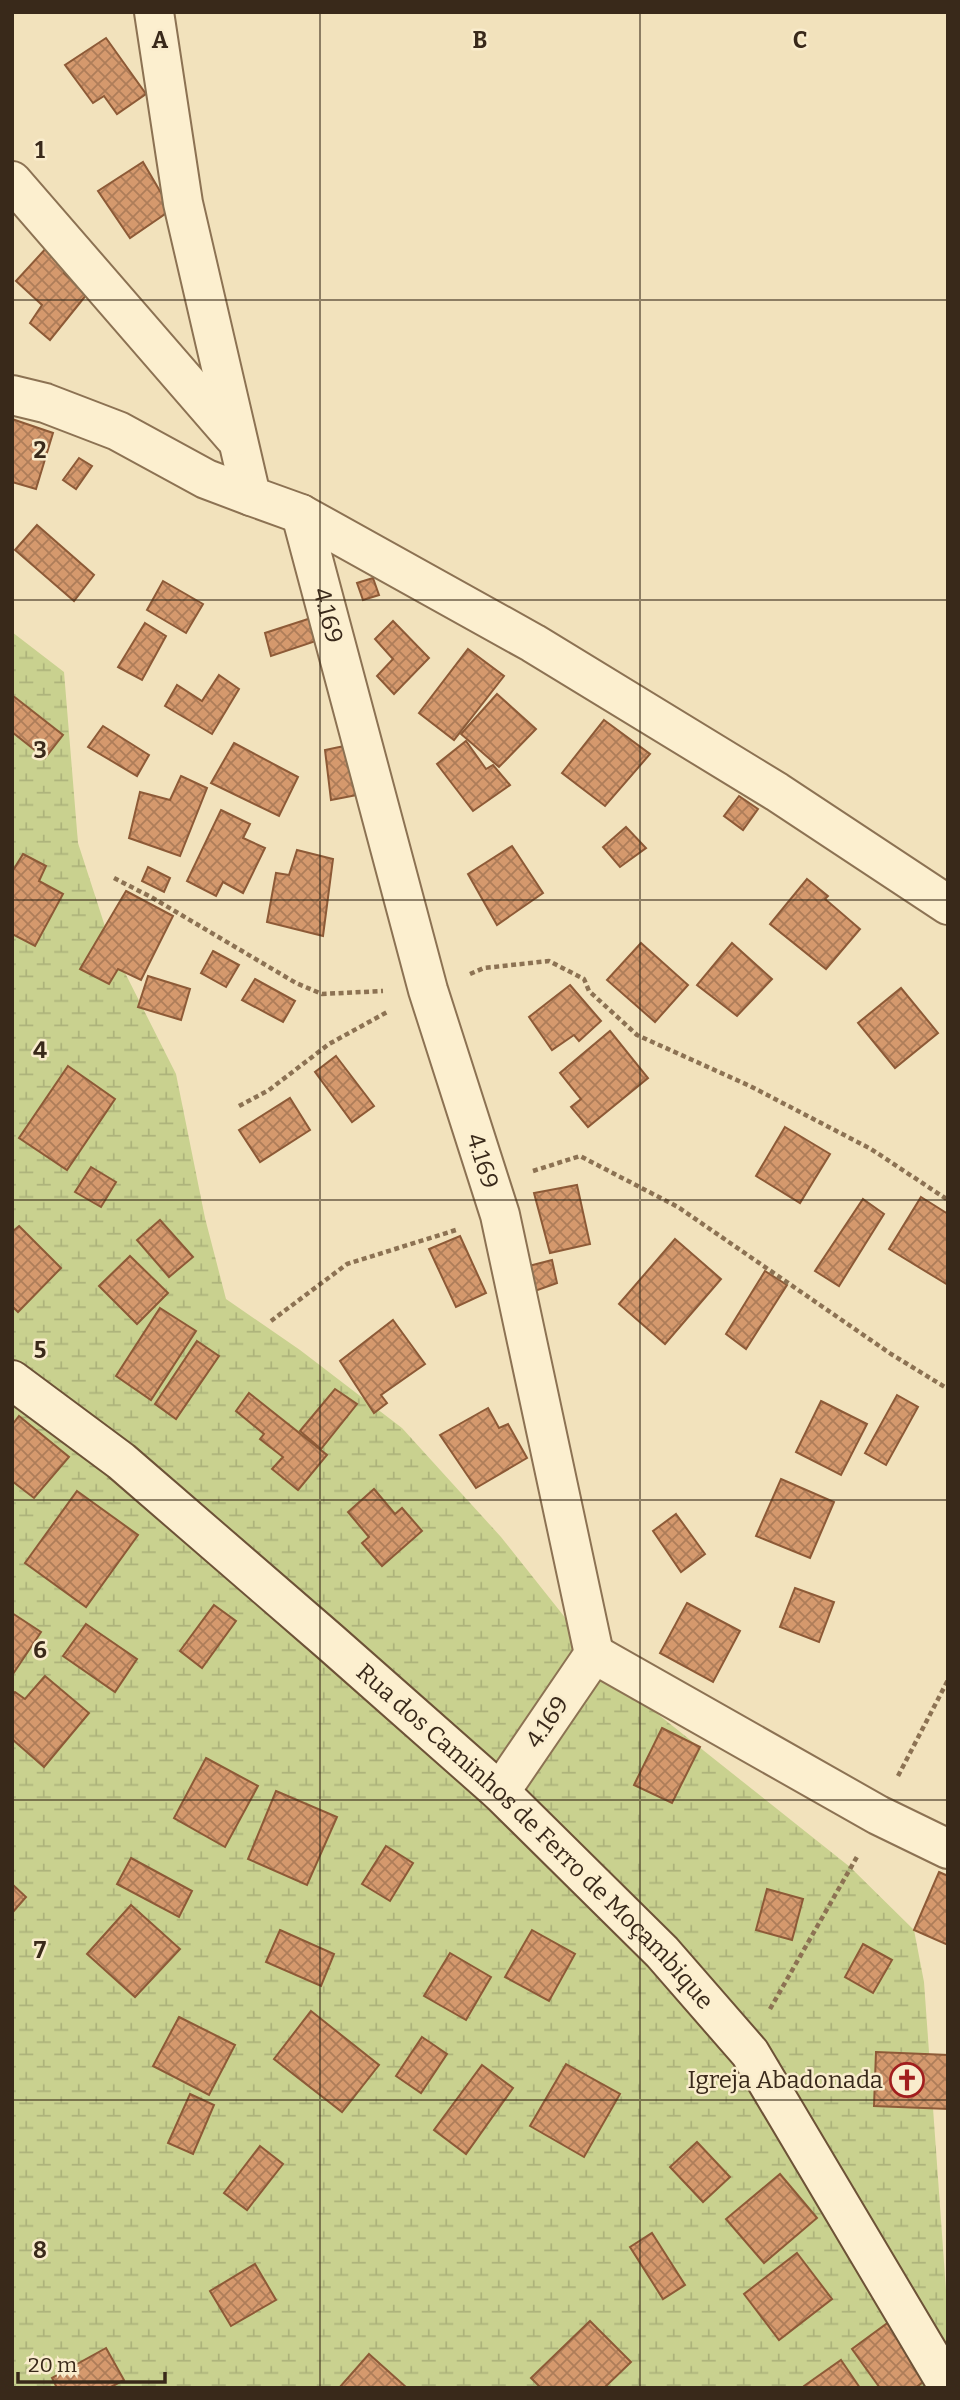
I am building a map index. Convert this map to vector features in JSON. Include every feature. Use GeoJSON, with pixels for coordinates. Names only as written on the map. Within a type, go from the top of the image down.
{"type":"FeatureCollection","features":[{"type":"Feature","properties":{"kind":"street"},"geometry":{"type":"LineString","coordinates":[[154,12],[183,203],[251,496]]}},
{"type":"Feature","properties":{"kind":"street"},"geometry":{"type":"LineString","coordinates":[[12,181],[237,442]]}},
{"type":"Feature","properties":{"kind":"street"},"geometry":{"type":"LineString","coordinates":[[12,395],[45,403],[118,431],[206,479],[301,514],[533,643],[777,792],[948,905]]}},
{"type":"Feature","properties":{"kind":"street","name":"4.169"},"geometry":{"type":"LineString","coordinates":[[301,514],[428,990],[500,1215],[594,1654],[500,1792]]}},
{"type":"Feature","properties":{"kind":"street","name":"Rua dos Caminhos de Ferro de Moçambique"},"geometry":{"type":"LineString","coordinates":[[12,1380],[121,1461],[500,1792],[662,1952],[750,2053],[948,2386]]}},
{"type":"Feature","properties":{"kind":"street"},"geometry":{"type":"LineString","coordinates":[[594,1654],[878,1815],[948,1849]]}},
{"type":"Feature","properties":{"kind":"path"},"geometry":{"type":"LineString","coordinates":[[114,878],[273,970],[322,994],[428,990]]}},
{"type":"Feature","properties":{"kind":"path"},"geometry":{"type":"LineString","coordinates":[[239,1106],[270,1090],[329,1044],[428,990],[484,968],[550,961],[584,979],[589,991],[637,1035],[750,1086],[871,1149],[948,1200]]}},
{"type":"Feature","properties":{"kind":"path"},"geometry":{"type":"LineString","coordinates":[[271,1321],[347,1264],[500,1215],[516,1176],[580,1156],[677,1207],[891,1354],[948,1389]]}},
{"type":"Feature","properties":{"kind":"path"},"geometry":{"type":"LineString","coordinates":[[750,2053],[760,2026],[863,1846],[948,1680]]}},
{"type":"Feature","properties":{"kind":"green space"},"geometry":{"type":"Polygon","coordinates":[[[12,632],[64,672],[78,843],[111,945],[176,1074],[205,1218],[226,1299],[300,1350],[402,1428],[501,1537],[594,1654],[635,1696],[850,1867],[914,1930],[924,1982],[948,2318],[948,2388],[12,2388],[12,632]]]}},
{"type":"Feature","properties":{"kind":"building"},"geometry":{"type":"Polygon","coordinates":[[[106,38],[146,94],[117,114],[104,96],[93,103],[65,65],[106,38]]]}},
{"type":"Feature","properties":{"kind":"building"},"geometry":{"type":"Polygon","coordinates":[[[143,162],[171,210],[130,238],[98,191],[143,162]]]}},
{"type":"Feature","properties":{"kind":"building"},"geometry":{"type":"Polygon","coordinates":[[[49,245],[70,264],[64,273],[87,294],[50,340],[30,323],[42,305],[16,281],[49,245]]]}},
{"type":"Feature","properties":{"kind":"building"},"geometry":{"type":"Polygon","coordinates":[[[12,419],[53,433],[36,489],[12,482],[12,419]]]}},
{"type":"Feature","properties":{"kind":"building"},"geometry":{"type":"Polygon","coordinates":[[[79,458],[92,466],[76,489],[63,480],[79,458]]]}},
{"type":"Feature","properties":{"kind":"building"},"geometry":{"type":"Polygon","coordinates":[[[37,525],[94,575],[74,601],[15,550],[37,525]]]}},
{"type":"Feature","properties":{"kind":"building"},"geometry":{"type":"Polygon","coordinates":[[[373,578],[379,595],[363,600],[357,583],[373,578]]]}},
{"type":"Feature","properties":{"kind":"building"},"geometry":{"type":"Polygon","coordinates":[[[163,581],[203,604],[186,633],[147,610],[163,581]]]}},
{"type":"Feature","properties":{"kind":"building"},"geometry":{"type":"Polygon","coordinates":[[[311,618],[319,640],[271,656],[265,633],[311,618]]]}},
{"type":"Feature","properties":{"kind":"building"},"geometry":{"type":"Polygon","coordinates":[[[393,621],[429,658],[394,694],[377,676],[393,659],[375,639],[393,621]]]}},
{"type":"Feature","properties":{"kind":"building"},"geometry":{"type":"Polygon","coordinates":[[[145,623],[166,636],[142,680],[118,667],[145,623]]]}},
{"type":"Feature","properties":{"kind":"building"},"geometry":{"type":"Polygon","coordinates":[[[468,649],[504,676],[454,740],[419,713],[468,649]]]}},
{"type":"Feature","properties":{"kind":"building"},"geometry":{"type":"Polygon","coordinates":[[[219,675],[239,689],[212,734],[165,706],[177,685],[202,701],[219,675]]]}},
{"type":"Feature","properties":{"kind":"building"},"geometry":{"type":"Polygon","coordinates":[[[497,694],[536,729],[499,767],[461,734],[497,694]]]}},
{"type":"Feature","properties":{"kind":"building"},"geometry":{"type":"Polygon","coordinates":[[[12,695],[63,735],[45,758],[12,732],[12,695]]]}},
{"type":"Feature","properties":{"kind":"building"},"geometry":{"type":"Polygon","coordinates":[[[604,720],[650,754],[605,806],[562,773],[604,720]]]}},
{"type":"Feature","properties":{"kind":"building"},"geometry":{"type":"Polygon","coordinates":[[[103,726],[149,755],[137,776],[88,747],[103,726]]]}},
{"type":"Feature","properties":{"kind":"building"},"geometry":{"type":"Polygon","coordinates":[[[466,741],[486,769],[493,765],[510,785],[473,811],[437,764],[466,741]]]}},
{"type":"Feature","properties":{"kind":"building"},"geometry":{"type":"Polygon","coordinates":[[[234,743],[298,777],[279,816],[211,783],[234,743]]]}},
{"type":"Feature","properties":{"kind":"building"},"geometry":{"type":"Polygon","coordinates":[[[349,745],[357,795],[331,800],[325,750],[349,745]]]}},
{"type":"Feature","properties":{"kind":"building"},"geometry":{"type":"Polygon","coordinates":[[[181,776],[207,788],[180,856],[129,838],[140,792],[170,800],[181,776]]]}},
{"type":"Feature","properties":{"kind":"building"},"geometry":{"type":"Polygon","coordinates":[[[739,796],[758,809],[743,830],[724,816],[739,796]]]}},
{"type":"Feature","properties":{"kind":"building"},"geometry":{"type":"Polygon","coordinates":[[[221,810],[250,824],[243,838],[265,848],[243,893],[223,882],[216,896],[187,881],[221,810]]]}},
{"type":"Feature","properties":{"kind":"building"},"geometry":{"type":"Polygon","coordinates":[[[626,827],[646,848],[620,867],[603,847],[626,827]]]}},
{"type":"Feature","properties":{"kind":"building"},"geometry":{"type":"Polygon","coordinates":[[[512,846],[543,893],[497,925],[468,874],[512,846]]]}},
{"type":"Feature","properties":{"kind":"building"},"geometry":{"type":"Polygon","coordinates":[[[297,850],[333,859],[323,936],[267,922],[276,873],[289,875],[297,850]]]}},
{"type":"Feature","properties":{"kind":"building"},"geometry":{"type":"Polygon","coordinates":[[[23,854],[46,866],[39,881],[63,894],[35,946],[12,934],[12,872],[23,854]]]}},
{"type":"Feature","properties":{"kind":"building"},"geometry":{"type":"Polygon","coordinates":[[[148,867],[170,878],[164,892],[142,881],[148,867]]]}},
{"type":"Feature","properties":{"kind":"building"},"geometry":{"type":"Polygon","coordinates":[[[807,879],[828,896],[825,899],[860,929],[826,969],[770,924],[807,879]]]}},
{"type":"Feature","properties":{"kind":"building"},"geometry":{"type":"Polygon","coordinates":[[[126,891],[173,916],[141,980],[118,969],[109,984],[80,969],[126,891]]]}},
{"type":"Feature","properties":{"kind":"building"},"geometry":{"type":"Polygon","coordinates":[[[641,943],[688,985],[655,1022],[607,980],[641,943]]]}},
{"type":"Feature","properties":{"kind":"building"},"geometry":{"type":"Polygon","coordinates":[[[732,943],[772,979],[737,1016],[697,985],[732,943]]]}},
{"type":"Feature","properties":{"kind":"building"},"geometry":{"type":"Polygon","coordinates":[[[213,951],[239,965],[226,987],[201,973],[213,951]]]}},
{"type":"Feature","properties":{"kind":"building"},"geometry":{"type":"Polygon","coordinates":[[[148,976],[190,989],[181,1020],[138,1007],[148,976]]]}},
{"type":"Feature","properties":{"kind":"building"},"geometry":{"type":"Polygon","coordinates":[[[255,979],[295,1001],[283,1022],[242,1000],[255,979]]]}},
{"type":"Feature","properties":{"kind":"building"},"geometry":{"type":"Polygon","coordinates":[[[570,985],[601,1021],[579,1041],[574,1035],[552,1050],[529,1017],[570,985]]]}},
{"type":"Feature","properties":{"kind":"building"},"geometry":{"type":"Polygon","coordinates":[[[901,988],[938,1033],[895,1068],[858,1023],[901,988]]]}},
{"type":"Feature","properties":{"kind":"building"},"geometry":{"type":"Polygon","coordinates":[[[610,1031],[648,1078],[588,1127],[571,1107],[581,1099],[560,1073],[610,1031]]]}},
{"type":"Feature","properties":{"kind":"building"},"geometry":{"type":"Polygon","coordinates":[[[336,1056],[374,1106],[352,1122],[315,1072],[336,1056]]]}},
{"type":"Feature","properties":{"kind":"building"},"geometry":{"type":"Polygon","coordinates":[[[68,1066],[115,1099],[67,1170],[19,1138],[68,1066]]]}},
{"type":"Feature","properties":{"kind":"building"},"geometry":{"type":"Polygon","coordinates":[[[290,1098],[310,1130],[260,1162],[239,1130],[290,1098]]]}},
{"type":"Feature","properties":{"kind":"building"},"geometry":{"type":"Polygon","coordinates":[[[785,1127],[830,1154],[800,1203],[756,1176],[785,1127]]]}},
{"type":"Feature","properties":{"kind":"building"},"geometry":{"type":"Polygon","coordinates":[[[91,1167],[116,1182],[101,1207],[75,1192],[91,1167]]]}},
{"type":"Feature","properties":{"kind":"building"},"geometry":{"type":"Polygon","coordinates":[[[577,1185],[590,1244],[550,1253],[534,1193],[577,1185]]]}},
{"type":"Feature","properties":{"kind":"building"},"geometry":{"type":"Polygon","coordinates":[[[921,1197],[948,1214],[948,1285],[889,1249],[921,1197]]]}},
{"type":"Feature","properties":{"kind":"building"},"geometry":{"type":"Polygon","coordinates":[[[863,1199],[884,1214],[839,1286],[815,1271],[863,1199]]]}},
{"type":"Feature","properties":{"kind":"building"},"geometry":{"type":"Polygon","coordinates":[[[160,1220],[193,1257],[169,1277],[137,1240],[160,1220]]]}},
{"type":"Feature","properties":{"kind":"building"},"geometry":{"type":"Polygon","coordinates":[[[19,1226],[61,1268],[18,1312],[12,1306],[12,1232],[19,1226]]]}},
{"type":"Feature","properties":{"kind":"building"},"geometry":{"type":"Polygon","coordinates":[[[460,1236],[486,1293],[456,1307],[429,1249],[460,1236]]]}},
{"type":"Feature","properties":{"kind":"building"},"geometry":{"type":"Polygon","coordinates":[[[675,1239],[721,1279],[665,1344],[619,1304],[675,1239]]]}},
{"type":"Feature","properties":{"kind":"building"},"geometry":{"type":"Polygon","coordinates":[[[130,1256],[168,1293],[137,1324],[99,1286],[130,1256]]]}},
{"type":"Feature","properties":{"kind":"building"},"geometry":{"type":"Polygon","coordinates":[[[552,1260],[557,1283],[532,1292],[525,1267],[552,1260]]]}},
{"type":"Feature","properties":{"kind":"building"},"geometry":{"type":"Polygon","coordinates":[[[765,1271],[787,1285],[746,1349],[726,1334],[765,1271]]]}},
{"type":"Feature","properties":{"kind":"building"},"geometry":{"type":"Polygon","coordinates":[[[160,1308],[196,1331],[151,1400],[116,1376],[160,1308]]]}},
{"type":"Feature","properties":{"kind":"building"},"geometry":{"type":"Polygon","coordinates":[[[393,1320],[425,1364],[381,1395],[387,1403],[374,1413],[340,1361],[393,1320]]]}},
{"type":"Feature","properties":{"kind":"building"},"geometry":{"type":"Polygon","coordinates":[[[197,1341],[219,1356],[176,1419],[155,1404],[197,1341]]]}},
{"type":"Feature","properties":{"kind":"building"},"geometry":{"type":"Polygon","coordinates":[[[335,1389],[357,1404],[321,1449],[300,1431],[335,1389]]]}},
{"type":"Feature","properties":{"kind":"building"},"geometry":{"type":"Polygon","coordinates":[[[249,1393],[327,1455],[298,1490],[272,1469],[283,1457],[260,1439],[264,1434],[236,1411],[249,1393]]]}},
{"type":"Feature","properties":{"kind":"building"},"geometry":{"type":"Polygon","coordinates":[[[897,1395],[918,1407],[886,1465],[865,1453],[897,1395]]]}},
{"type":"Feature","properties":{"kind":"building"},"geometry":{"type":"Polygon","coordinates":[[[821,1401],[867,1424],[841,1475],[796,1452],[821,1401]]]}},
{"type":"Feature","properties":{"kind":"building"},"geometry":{"type":"Polygon","coordinates":[[[488,1408],[499,1428],[508,1424],[527,1458],[476,1488],[440,1435],[488,1408]]]}},
{"type":"Feature","properties":{"kind":"building"},"geometry":{"type":"Polygon","coordinates":[[[19,1416],[69,1457],[34,1498],[12,1481],[12,1425],[19,1416]]]}},
{"type":"Feature","properties":{"kind":"building"},"geometry":{"type":"Polygon","coordinates":[[[781,1479],[834,1502],[810,1558],[756,1536],[781,1479]]]}},
{"type":"Feature","properties":{"kind":"building"},"geometry":{"type":"Polygon","coordinates":[[[374,1489],[395,1514],[402,1508],[422,1531],[382,1566],[362,1543],[369,1537],[348,1512],[374,1489]]]}},
{"type":"Feature","properties":{"kind":"building"},"geometry":{"type":"Polygon","coordinates":[[[77,1491],[138,1535],[86,1607],[25,1563],[77,1491]]]}},
{"type":"Feature","properties":{"kind":"building"},"geometry":{"type":"Polygon","coordinates":[[[676,1514],[705,1554],[681,1572],[653,1531],[676,1514]]]}},
{"type":"Feature","properties":{"kind":"building"},"geometry":{"type":"Polygon","coordinates":[[[795,1588],[834,1602],[819,1642],[780,1627],[795,1588]]]}},
{"type":"Feature","properties":{"kind":"building"},"geometry":{"type":"Polygon","coordinates":[[[687,1603],[740,1631],[713,1682],[660,1653],[687,1603]]]}},
{"type":"Feature","properties":{"kind":"building"},"geometry":{"type":"Polygon","coordinates":[[[214,1605],[236,1621],[202,1668],[180,1651],[214,1605]]]}},
{"type":"Feature","properties":{"kind":"building"},"geometry":{"type":"Polygon","coordinates":[[[12,1613],[41,1632],[13,1674],[12,1673],[12,1613]]]}},
{"type":"Feature","properties":{"kind":"building"},"geometry":{"type":"Polygon","coordinates":[[[86,1624],[137,1659],[115,1692],[63,1656],[86,1624]]]}},
{"type":"Feature","properties":{"kind":"building"},"geometry":{"type":"Polygon","coordinates":[[[45,1676],[89,1713],[44,1767],[12,1739],[12,1695],[15,1692],[25,1699],[45,1676]]]}},
{"type":"Feature","properties":{"kind":"building"},"geometry":{"type":"Polygon","coordinates":[[[662,1728],[700,1747],[672,1803],[634,1785],[662,1728]]]}},
{"type":"Feature","properties":{"kind":"building"},"geometry":{"type":"Polygon","coordinates":[[[206,1758],[258,1786],[225,1847],[174,1818],[206,1758]]]}},
{"type":"Feature","properties":{"kind":"building"},"geometry":{"type":"Polygon","coordinates":[[[276,1791],[337,1817],[307,1885],[248,1859],[276,1791]]]}},
{"type":"Feature","properties":{"kind":"building"},"geometry":{"type":"Polygon","coordinates":[[[386,1846],[413,1863],[390,1901],[362,1884],[386,1846]]]}},
{"type":"Feature","properties":{"kind":"building"},"geometry":{"type":"Polygon","coordinates":[[[131,1858],[192,1891],[179,1917],[117,1884],[131,1858]]]}},
{"type":"Feature","properties":{"kind":"building"},"geometry":{"type":"Polygon","coordinates":[[[939,1872],[948,1876],[948,1945],[914,1930],[939,1872]]]}},
{"type":"Feature","properties":{"kind":"building"},"geometry":{"type":"Polygon","coordinates":[[[12,1884],[26,1897],[12,1913],[12,1884]]]}},
{"type":"Feature","properties":{"kind":"building"},"geometry":{"type":"Polygon","coordinates":[[[767,1889],[803,1899],[792,1940],[756,1930],[767,1889]]]}},
{"type":"Feature","properties":{"kind":"building"},"geometry":{"type":"Polygon","coordinates":[[[131,1905],[180,1949],[135,1997],[87,1954],[131,1905]]]}},
{"type":"Feature","properties":{"kind":"building"},"geometry":{"type":"Polygon","coordinates":[[[280,1930],[334,1954],[321,1986],[266,1962],[280,1930]]]}},
{"type":"Feature","properties":{"kind":"building"},"geometry":{"type":"Polygon","coordinates":[[[532,1930],[575,1954],[549,2001],[505,1977],[532,1930]]]}},
{"type":"Feature","properties":{"kind":"building"},"geometry":{"type":"Polygon","coordinates":[[[863,1944],[892,1960],[873,1993],[845,1977],[863,1944]]]}},
{"type":"Feature","properties":{"kind":"building"},"geometry":{"type":"Polygon","coordinates":[[[450,1953],[491,1977],[466,2020],[424,1996],[450,1953]]]}},
{"type":"Feature","properties":{"kind":"building"},"geometry":{"type":"Polygon","coordinates":[[[311,2011],[379,2065],[342,2112],[274,2059],[311,2011]]]}},
{"type":"Feature","properties":{"kind":"building"},"geometry":{"type":"Polygon","coordinates":[[[179,2017],[235,2045],[209,2095],[153,2066],[179,2017]]]}},
{"type":"Feature","properties":{"kind":"building"},"geometry":{"type":"Polygon","coordinates":[[[422,2037],[447,2054],[421,2093],[396,2076],[422,2037]]]}},
{"type":"Feature","properties":{"kind":"building","name":"Igreja Abadonada"},"geometry":{"type":"Polygon","coordinates":[[[876,2052],[948,2055],[948,2109],[874,2106],[876,2052]]]}},
{"type":"Feature","properties":{"kind":"building"},"geometry":{"type":"Polygon","coordinates":[[[566,2064],[620,2094],[584,2157],[530,2126],[566,2064]]]}},
{"type":"Feature","properties":{"kind":"building"},"geometry":{"type":"Polygon","coordinates":[[[482,2065],[513,2088],[466,2154],[434,2130],[482,2065]]]}},
{"type":"Feature","properties":{"kind":"building"},"geometry":{"type":"Polygon","coordinates":[[[190,2094],[214,2105],[193,2154],[168,2143],[190,2094]]]}},
{"type":"Feature","properties":{"kind":"building"},"geometry":{"type":"Polygon","coordinates":[[[697,2142],[730,2177],[703,2202],[670,2167],[697,2142]]]}},
{"type":"Feature","properties":{"kind":"building"},"geometry":{"type":"Polygon","coordinates":[[[260,2146],[283,2164],[247,2210],[224,2193],[260,2146]]]}},
{"type":"Feature","properties":{"kind":"building"},"geometry":{"type":"Polygon","coordinates":[[[780,2174],[817,2218],[764,2263],[726,2219],[780,2174]]]}},
{"type":"Feature","properties":{"kind":"building"},"geometry":{"type":"Polygon","coordinates":[[[652,2233],[685,2285],[663,2299],[630,2247],[652,2233]]]}},
{"type":"Feature","properties":{"kind":"building"},"geometry":{"type":"Polygon","coordinates":[[[797,2253],[832,2299],[779,2340],[744,2294],[797,2253]]]}},
{"type":"Feature","properties":{"kind":"building"},"geometry":{"type":"Polygon","coordinates":[[[255,2264],[276,2300],[231,2326],[210,2291],[255,2264]]]}},
{"type":"Feature","properties":{"kind":"building"},"geometry":{"type":"Polygon","coordinates":[[[893,2319],[933,2375],[915,2388],[880,2388],[852,2349],[893,2319]]]}},
{"type":"Feature","properties":{"kind":"building"},"geometry":{"type":"Polygon","coordinates":[[[590,2321],[631,2362],[604,2388],[541,2388],[531,2378],[590,2321]]]}},
{"type":"Feature","properties":{"kind":"building"},"geometry":{"type":"Polygon","coordinates":[[[106,2348],[124,2380],[109,2388],[57,2388],[52,2378],[106,2348]]]}},
{"type":"Feature","properties":{"kind":"building"},"geometry":{"type":"Polygon","coordinates":[[[369,2354],[407,2388],[339,2388],[369,2354]]]}},
{"type":"Feature","properties":{"kind":"building"},"geometry":{"type":"Polygon","coordinates":[[[841,2360],[860,2388],[805,2388],[804,2386],[841,2360]]]}},
{"type":"Feature","properties":{"kind":"place","name":"Igreja Abadonada"},"geometry":{"type":"Point","coordinates":[907,2080]}}]}
